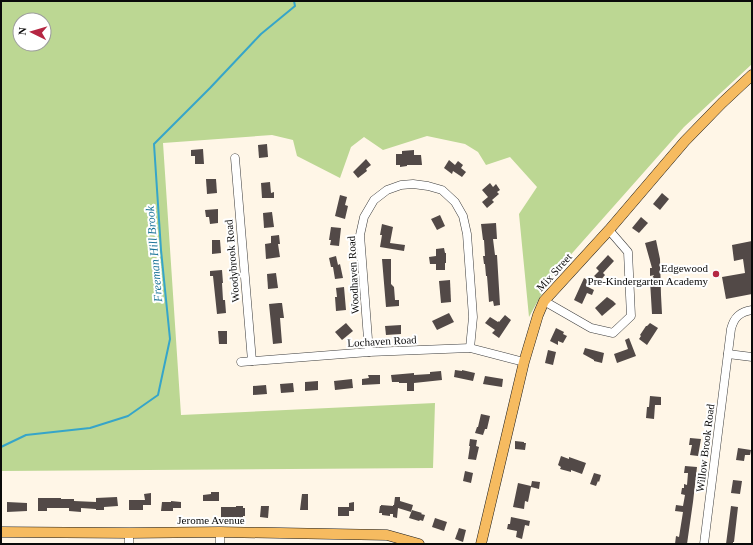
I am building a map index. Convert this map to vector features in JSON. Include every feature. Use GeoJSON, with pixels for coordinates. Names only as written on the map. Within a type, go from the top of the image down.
{"type":"FeatureCollection","features":[{"type":"Feature","properties":{"kind":"main road","name":"Mix Street"},"geometry":{"type":"LineString","coordinates":[[481,544],[524,362],[538,315],[544,301],[685,141],[752,75]]}},
{"type":"Feature","properties":{"kind":"main road","name":"Jerome Avenue"},"geometry":{"type":"LineString","coordinates":[[1,532],[220,532],[387,535],[419,544]]}},
{"type":"Feature","properties":{"kind":"street","name":"Woodybrook Road"},"geometry":{"type":"LineString","coordinates":[[235,158],[252,361]]}},
{"type":"Feature","properties":{"kind":"street","name":"Woodhaven Road"},"geometry":{"type":"LineString","coordinates":[[369,352],[360,235],[364,216],[374,200],[387,190],[401,185],[413,184],[442,190],[455,202],[463,216],[467,234],[473,318],[470,348]]}},
{"type":"Feature","properties":{"kind":"street"},"geometry":{"type":"LineString","coordinates":[[544,301],[591,328],[613,333],[631,316],[628,252],[608,230]]}},
{"type":"Feature","properties":{"kind":"street","name":"Willow Brook Road"},"geometry":{"type":"LineString","coordinates":[[704,544],[733,323],[741,314],[752,310]]}},
{"type":"Feature","properties":{"kind":"street","name":"Lochaven Road"},"geometry":{"type":"LineString","coordinates":[[241,362],[369,352],[470,348],[524,362]]}},
{"type":"Feature","properties":{"kind":"street"},"geometry":{"type":"LineString","coordinates":[[728,354],[752,357]]}},
{"type":"Feature","properties":{"kind":"street"},"geometry":{"type":"LineString","coordinates":[[220,532],[220,544]]}},
{"type":"Feature","properties":{"kind":"street"},"geometry":{"type":"LineString","coordinates":[[129,533],[129,544]]}},
{"type":"Feature","properties":{"kind":"green space"},"geometry":{"type":"Polygon","coordinates":[[[1,1],[752,1],[752,64],[684,127],[551,277],[529,317],[519,214],[537,187],[510,157],[486,165],[478,152],[465,144],[427,136],[383,150],[364,137],[351,147],[340,178],[297,156],[293,140],[272,135],[163,143],[181,415],[435,403],[433,468],[1,471],[1,1]]]}},
{"type":"Feature","properties":{"kind":"building"},"geometry":{"type":"Polygon","coordinates":[[[267,144],[268,157],[259,158],[258,145],[267,144]]]}},
{"type":"Feature","properties":{"kind":"building"},"geometry":{"type":"Polygon","coordinates":[[[203,149],[204,164],[195,164],[195,156],[191,156],[191,150],[203,149]]]}},
{"type":"Feature","properties":{"kind":"building"},"geometry":{"type":"Polygon","coordinates":[[[414,150],[414,155],[421,155],[422,165],[407,165],[400,167],[400,165],[396,165],[396,154],[402,154],[402,151],[414,150]]]}},
{"type":"Feature","properties":{"kind":"building"},"geometry":{"type":"Polygon","coordinates":[[[366,159],[371,165],[366,169],[367,171],[358,178],[353,172],[366,159]]]}},
{"type":"Feature","properties":{"kind":"building"},"geometry":{"type":"Polygon","coordinates":[[[449,160],[455,165],[458,161],[463,165],[461,168],[466,172],[462,177],[453,171],[452,174],[444,168],[449,160]]]}},
{"type":"Feature","properties":{"kind":"building"},"geometry":{"type":"Polygon","coordinates":[[[206,179],[216,179],[217,193],[207,194],[206,179]]]}},
{"type":"Feature","properties":{"kind":"building"},"geometry":{"type":"Polygon","coordinates":[[[270,182],[271,193],[274,192],[274,198],[262,198],[261,183],[270,182]]]}},
{"type":"Feature","properties":{"kind":"building"},"geometry":{"type":"Polygon","coordinates":[[[490,183],[493,187],[496,184],[500,190],[497,192],[499,194],[492,200],[494,202],[487,208],[482,202],[488,197],[482,190],[490,183]]]}},
{"type":"Feature","properties":{"kind":"building"},"geometry":{"type":"Polygon","coordinates":[[[662,193],[669,199],[660,210],[653,204],[662,193]]]}},
{"type":"Feature","properties":{"kind":"building"},"geometry":{"type":"Polygon","coordinates":[[[340,195],[347,197],[345,205],[348,206],[345,219],[335,216],[340,195]]]}},
{"type":"Feature","properties":{"kind":"building"},"geometry":{"type":"Polygon","coordinates":[[[218,209],[218,223],[210,224],[209,217],[206,217],[205,210],[218,209]]]}},
{"type":"Feature","properties":{"kind":"building"},"geometry":{"type":"Polygon","coordinates":[[[272,212],[274,227],[264,228],[263,213],[272,212]]]}},
{"type":"Feature","properties":{"kind":"building"},"geometry":{"type":"Polygon","coordinates":[[[440,215],[445,226],[437,230],[431,219],[440,215]]]}},
{"type":"Feature","properties":{"kind":"building"},"geometry":{"type":"Polygon","coordinates":[[[641,217],[648,223],[639,233],[632,228],[641,217]]]}},
{"type":"Feature","properties":{"kind":"building"},"geometry":{"type":"Polygon","coordinates":[[[496,223],[497,239],[493,239],[495,255],[497,255],[500,305],[494,306],[493,301],[489,302],[487,276],[483,256],[485,256],[484,240],[481,224],[496,223]]]}},
{"type":"Feature","properties":{"kind":"building"},"geometry":{"type":"Polygon","coordinates":[[[382,224],[393,227],[390,243],[405,245],[404,251],[380,247],[382,224]]]}},
{"type":"Feature","properties":{"kind":"building"},"geometry":{"type":"Polygon","coordinates":[[[331,227],[341,228],[339,246],[330,245],[331,240],[329,240],[331,227]]]}},
{"type":"Feature","properties":{"kind":"building"},"geometry":{"type":"Polygon","coordinates":[[[279,235],[280,244],[278,244],[280,257],[266,259],[265,244],[271,243],[271,236],[279,235]]]}},
{"type":"Feature","properties":{"kind":"building"},"geometry":{"type":"Polygon","coordinates":[[[212,240],[220,240],[221,253],[212,254],[212,240]]]}},
{"type":"Feature","properties":{"kind":"building"},"geometry":{"type":"Polygon","coordinates":[[[656,240],[660,259],[662,314],[652,314],[650,281],[654,275],[650,276],[650,268],[652,268],[645,243],[656,240]]]}},
{"type":"Feature","properties":{"kind":"building"},"geometry":{"type":"Polygon","coordinates":[[[752,241],[752,294],[726,299],[722,277],[745,273],[743,259],[734,261],[732,245],[752,241]]]}},
{"type":"Feature","properties":{"kind":"building"},"geometry":{"type":"Polygon","coordinates":[[[444,248],[446,253],[445,270],[436,270],[436,264],[430,264],[429,257],[436,256],[436,249],[444,248]]]}},
{"type":"Feature","properties":{"kind":"building"},"geometry":{"type":"Polygon","coordinates":[[[608,255],[614,261],[603,273],[605,275],[600,281],[594,276],[599,271],[596,268],[608,255]]]}},
{"type":"Feature","properties":{"kind":"building"},"geometry":{"type":"Polygon","coordinates":[[[336,256],[338,265],[340,264],[343,278],[335,279],[333,267],[331,267],[329,258],[336,256]]]}},
{"type":"Feature","properties":{"kind":"building"},"geometry":{"type":"Polygon","coordinates":[[[382,259],[391,259],[391,284],[394,287],[395,300],[399,300],[399,306],[386,307],[382,259]]]}},
{"type":"Feature","properties":{"kind":"building"},"geometry":{"type":"Polygon","coordinates":[[[222,270],[223,300],[225,300],[226,313],[217,314],[213,276],[210,276],[210,271],[222,270]]]}},
{"type":"Feature","properties":{"kind":"building"},"geometry":{"type":"Polygon","coordinates":[[[276,273],[278,288],[268,289],[267,274],[276,273]]]}},
{"type":"Feature","properties":{"kind":"building"},"geometry":{"type":"Polygon","coordinates":[[[584,278],[591,282],[588,287],[594,290],[592,295],[587,293],[582,304],[574,300],[584,278]]]}},
{"type":"Feature","properties":{"kind":"building"},"geometry":{"type":"Polygon","coordinates":[[[450,280],[451,302],[441,303],[439,281],[450,280]]]}},
{"type":"Feature","properties":{"kind":"building"},"geometry":{"type":"Polygon","coordinates":[[[344,287],[346,310],[336,311],[336,288],[344,287]]]}},
{"type":"Feature","properties":{"kind":"building"},"geometry":{"type":"Polygon","coordinates":[[[607,297],[616,304],[602,316],[595,308],[607,297]]]}},
{"type":"Feature","properties":{"kind":"building"},"geometry":{"type":"Polygon","coordinates":[[[282,303],[284,318],[280,318],[282,343],[273,344],[269,304],[282,303]]]}},
{"type":"Feature","properties":{"kind":"building"},"geometry":{"type":"Polygon","coordinates":[[[449,313],[454,322],[437,330],[432,321],[449,313]]]}},
{"type":"Feature","properties":{"kind":"building"},"geometry":{"type":"Polygon","coordinates":[[[505,315],[511,320],[499,338],[492,333],[495,330],[485,323],[490,317],[499,322],[505,315]]]}},
{"type":"Feature","properties":{"kind":"building"},"geometry":{"type":"Polygon","coordinates":[[[346,323],[353,331],[342,340],[335,332],[346,323]]]}},
{"type":"Feature","properties":{"kind":"building"},"geometry":{"type":"Polygon","coordinates":[[[650,323],[658,328],[647,345],[639,339],[646,326],[650,323]]]}},
{"type":"Feature","properties":{"kind":"building"},"geometry":{"type":"Polygon","coordinates":[[[401,325],[401,334],[386,335],[385,326],[401,325]]]}},
{"type":"Feature","properties":{"kind":"building"},"geometry":{"type":"Polygon","coordinates":[[[556,328],[564,332],[563,334],[567,336],[563,343],[558,341],[558,345],[550,341],[556,328]]]}},
{"type":"Feature","properties":{"kind":"building"},"geometry":{"type":"Polygon","coordinates":[[[218,331],[227,331],[227,344],[219,344],[218,331]]]}},
{"type":"Feature","properties":{"kind":"building"},"geometry":{"type":"Polygon","coordinates":[[[629,338],[636,356],[617,363],[614,354],[628,349],[625,340],[629,338]]]}},
{"type":"Feature","properties":{"kind":"building"},"geometry":{"type":"Polygon","coordinates":[[[585,348],[604,353],[602,363],[594,361],[583,354],[585,348]]]}},
{"type":"Feature","properties":{"kind":"building"},"geometry":{"type":"Polygon","coordinates":[[[548,350],[556,352],[553,365],[545,363],[548,350]]]}},
{"type":"Feature","properties":{"kind":"building"},"geometry":{"type":"Polygon","coordinates":[[[455,370],[475,373],[473,381],[454,377],[455,370]]]}},
{"type":"Feature","properties":{"kind":"building"},"geometry":{"type":"Polygon","coordinates":[[[441,371],[442,380],[414,383],[414,391],[407,391],[407,383],[392,382],[391,375],[414,373],[414,375],[430,374],[430,372],[441,371]]]}},
{"type":"Feature","properties":{"kind":"building"},"geometry":{"type":"Polygon","coordinates":[[[368,375],[380,375],[380,384],[362,385],[362,379],[369,378],[368,375]]]}},
{"type":"Feature","properties":{"kind":"building"},"geometry":{"type":"Polygon","coordinates":[[[485,376],[503,379],[502,387],[483,384],[485,376]]]}},
{"type":"Feature","properties":{"kind":"building"},"geometry":{"type":"Polygon","coordinates":[[[352,379],[353,388],[335,390],[334,381],[352,379]]]}},
{"type":"Feature","properties":{"kind":"building"},"geometry":{"type":"Polygon","coordinates":[[[318,381],[318,390],[305,391],[305,382],[318,381]]]}},
{"type":"Feature","properties":{"kind":"building"},"geometry":{"type":"Polygon","coordinates":[[[293,383],[294,392],[281,393],[280,384],[293,383]]]}},
{"type":"Feature","properties":{"kind":"building"},"geometry":{"type":"Polygon","coordinates":[[[266,385],[267,394],[253,395],[253,386],[266,385]]]}},
{"type":"Feature","properties":{"kind":"building"},"geometry":{"type":"Polygon","coordinates":[[[650,396],[661,397],[661,405],[655,405],[654,419],[646,418],[650,396]]]}},
{"type":"Feature","properties":{"kind":"building"},"geometry":{"type":"Polygon","coordinates":[[[481,414],[490,416],[487,429],[485,429],[483,435],[475,433],[481,414]]]}},
{"type":"Feature","properties":{"kind":"building"},"geometry":{"type":"Polygon","coordinates":[[[690,438],[701,439],[698,456],[690,455],[692,445],[689,445],[690,438]]]}},
{"type":"Feature","properties":{"kind":"building"},"geometry":{"type":"Polygon","coordinates":[[[470,439],[477,440],[476,446],[479,447],[476,460],[468,459],[470,439]]]}},
{"type":"Feature","properties":{"kind":"building"},"geometry":{"type":"Polygon","coordinates":[[[515,441],[526,443],[525,450],[515,449],[515,441]]]}},
{"type":"Feature","properties":{"kind":"building"},"geometry":{"type":"Polygon","coordinates":[[[738,448],[751,450],[750,455],[745,455],[744,461],[736,460],[738,448]]]}},
{"type":"Feature","properties":{"kind":"building"},"geometry":{"type":"Polygon","coordinates":[[[561,456],[586,463],[582,474],[571,470],[571,472],[560,469],[561,467],[558,465],[561,456]]]}},
{"type":"Feature","properties":{"kind":"building"},"geometry":{"type":"Polygon","coordinates":[[[685,466],[697,467],[693,502],[687,544],[675,544],[676,536],[679,537],[683,512],[675,511],[676,505],[683,506],[685,495],[681,494],[682,488],[684,488],[684,484],[687,485],[688,473],[684,473],[685,466]]]}},
{"type":"Feature","properties":{"kind":"building"},"geometry":{"type":"Polygon","coordinates":[[[465,471],[473,473],[471,483],[463,481],[465,471]]]}},
{"type":"Feature","properties":{"kind":"building"},"geometry":{"type":"Polygon","coordinates":[[[594,473],[601,475],[596,486],[590,484],[594,473]]]}},
{"type":"Feature","properties":{"kind":"building"},"geometry":{"type":"Polygon","coordinates":[[[733,480],[742,481],[740,494],[731,493],[733,480]]]}},
{"type":"Feature","properties":{"kind":"building"},"geometry":{"type":"Polygon","coordinates":[[[532,481],[540,482],[539,489],[531,487],[528,502],[525,501],[524,509],[513,507],[518,483],[531,486],[532,481]]]}},
{"type":"Feature","properties":{"kind":"building"},"geometry":{"type":"Polygon","coordinates":[[[211,492],[219,492],[219,501],[203,501],[203,495],[211,494],[211,492]]]}},
{"type":"Feature","properties":{"kind":"building"},"geometry":{"type":"Polygon","coordinates":[[[151,493],[151,505],[143,505],[143,510],[129,510],[129,500],[145,500],[144,494],[151,493]]]}},
{"type":"Feature","properties":{"kind":"building"},"geometry":{"type":"Polygon","coordinates":[[[302,494],[308,494],[308,510],[300,510],[302,494]]]}},
{"type":"Feature","properties":{"kind":"building"},"geometry":{"type":"Polygon","coordinates":[[[117,497],[118,506],[104,507],[104,510],[81,508],[81,512],[69,511],[69,508],[47,508],[47,511],[38,511],[38,498],[61,498],[74,499],[74,501],[96,502],[96,498],[117,497]]]}},
{"type":"Feature","properties":{"kind":"building"},"geometry":{"type":"Polygon","coordinates":[[[395,497],[400,497],[400,501],[413,505],[411,512],[398,508],[397,518],[393,517],[393,514],[390,514],[390,516],[379,513],[381,505],[394,505],[395,497]]]}},
{"type":"Feature","properties":{"kind":"building"},"geometry":{"type":"Polygon","coordinates":[[[7,502],[27,503],[27,511],[7,512],[7,502]]]}},
{"type":"Feature","properties":{"kind":"building"},"geometry":{"type":"Polygon","coordinates":[[[162,502],[181,502],[181,508],[173,508],[173,511],[161,511],[162,502]]]}},
{"type":"Feature","properties":{"kind":"building"},"geometry":{"type":"Polygon","coordinates":[[[354,502],[354,511],[349,511],[349,516],[338,516],[338,507],[349,507],[349,503],[354,502]]]}},
{"type":"Feature","properties":{"kind":"building"},"geometry":{"type":"Polygon","coordinates":[[[243,506],[243,508],[245,508],[245,516],[243,516],[243,518],[221,519],[221,507],[243,506]]]}},
{"type":"Feature","properties":{"kind":"building"},"geometry":{"type":"Polygon","coordinates":[[[261,506],[269,506],[268,518],[260,517],[261,506]]]}},
{"type":"Feature","properties":{"kind":"building"},"geometry":{"type":"Polygon","coordinates":[[[731,506],[738,507],[734,542],[733,544],[726,544],[731,506]]]}},
{"type":"Feature","properties":{"kind":"building"},"geometry":{"type":"Polygon","coordinates":[[[412,510],[425,515],[423,521],[409,518],[412,510]]]}},
{"type":"Feature","properties":{"kind":"building"},"geometry":{"type":"Polygon","coordinates":[[[511,517],[530,521],[529,526],[525,525],[522,539],[516,537],[517,531],[507,529],[508,524],[510,524],[511,517]]]}},
{"type":"Feature","properties":{"kind":"building"},"geometry":{"type":"Polygon","coordinates":[[[435,518],[447,522],[444,531],[432,527],[435,518]]]}},
{"type":"Feature","properties":{"kind":"building"},"geometry":{"type":"Polygon","coordinates":[[[459,528],[466,530],[463,542],[455,539],[459,528]]]}},
{"type":"Feature","properties":{"kind":"waterway","name":"Freeman Hill Brook"},"geometry":{"type":"LineString","coordinates":[[1,447],[26,435],[90,428],[128,416],[158,395],[170,339],[161,250],[154,144],[261,34],[295,6],[294,1]]}},
{"type":"Feature","properties":{"kind":"place","name":"Edgewood Pre-Kindergarten Academy"},"geometry":{"type":"Point","coordinates":[716,274]}}]}
